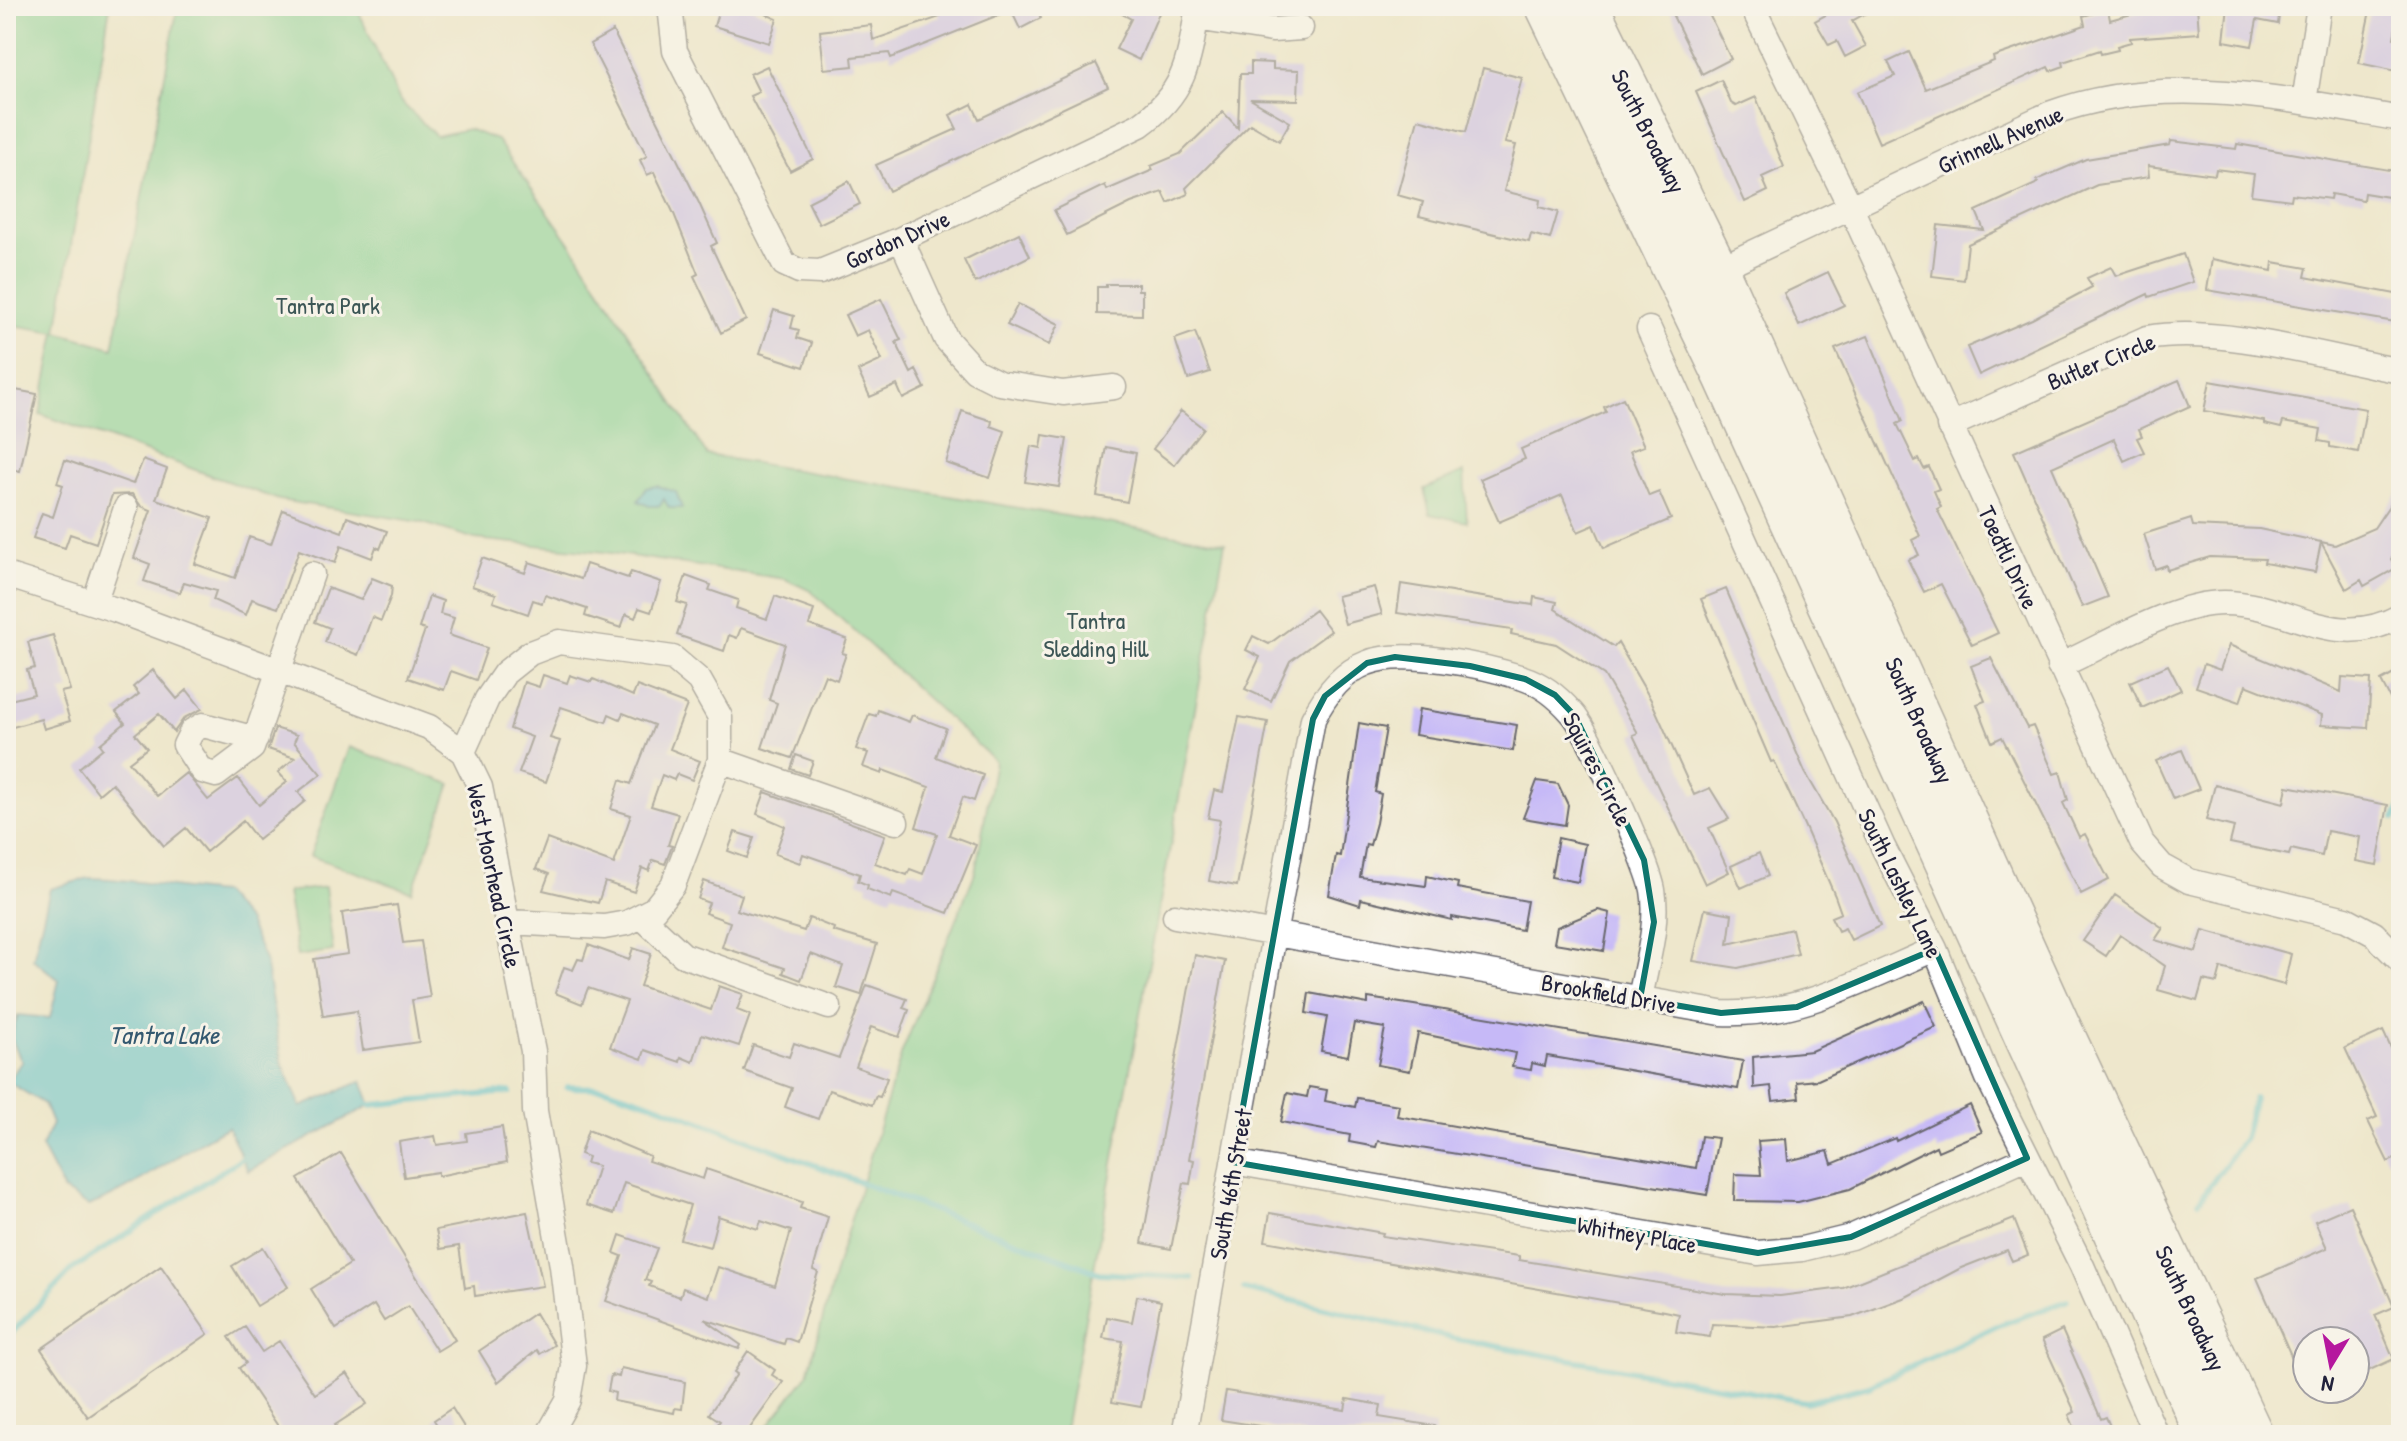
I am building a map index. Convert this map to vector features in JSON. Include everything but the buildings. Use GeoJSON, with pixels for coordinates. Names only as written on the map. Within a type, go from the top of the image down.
{"type":"FeatureCollection","features":[{"type":"Feature","properties":{"kind":"highway","name":"South Broadway"},"geometry":{"type":"LineString","coordinates":[[1548,6],[1668,253],[2208,1435]]}},
{"type":"Feature","properties":{"kind":"highway","name":"South Broadway"},"geometry":{"type":"LineString","coordinates":[[1586,6],[1716,270],[2057,1024],[2251,1435]]}},
{"type":"Feature","properties":{"kind":"street","name":"Gordon Drive"},"geometry":{"type":"LineString","coordinates":[[670,6],[674,50],[784,264],[799,271],[820,272],[901,239],[1140,125],[1162,109],[1176,92],[1188,63],[1197,12]]}},
{"type":"Feature","properties":{"kind":"street","name":"Toedtli Drive"},"geometry":{"type":"LineString","coordinates":[[1752,6],[1851,208],[2142,843],[2162,866],[2189,881],[2346,919],[2396,946]]}},
{"type":"Feature","properties":{"kind":"street"},"geometry":{"type":"LineString","coordinates":[[2304,102],[2319,6]]}},
{"type":"Feature","properties":{"kind":"street"},"geometry":{"type":"LineString","coordinates":[[1197,12],[1272,30],[1301,28]]}},
{"type":"Feature","properties":{"kind":"street","name":"Grinnell Avenue"},"geometry":{"type":"LineString","coordinates":[[1716,270],[2049,114],[2080,104],[2137,92],[2195,89],[2304,102],[2401,119]]}},
{"type":"Feature","properties":{"kind":"street"},"geometry":{"type":"LineString","coordinates":[[901,239],[946,339],[975,371],[999,383],[1063,393],[1114,387]]}},
{"type":"Feature","properties":{"kind":"street"},"geometry":{"type":"LineString","coordinates":[[1668,253],[1716,270]]}},
{"type":"Feature","properties":{"kind":"street","name":"South Lashley Lane"},"geometry":{"type":"LineString","coordinates":[[1649,329],[1883,847],[1935,949],[1988,1078],[2082,1266],[2156,1435]]}},
{"type":"Feature","properties":{"kind":"street","name":"Butler Circle"},"geometry":{"type":"LineString","coordinates":[[1949,426],[2147,338],[2176,333],[2253,343],[2401,371]]}},
{"type":"Feature","properties":{"kind":"street"},"geometry":{"type":"LineString","coordinates":[[94,603],[126,508]]}},
{"type":"Feature","properties":{"kind":"street"},"geometry":{"type":"LineString","coordinates":[[256,739],[312,574]]}},
{"type":"Feature","properties":{"kind":"street","name":"West Moorhead Circle"},"geometry":{"type":"LineString","coordinates":[[6,575],[94,603],[429,727],[463,752],[480,787],[533,1051],[535,1111],[562,1266],[574,1366],[568,1400],[548,1435]]}},
{"type":"Feature","properties":{"kind":"street"},"geometry":{"type":"LineString","coordinates":[[2059,666],[2191,606],[2225,603],[2343,631],[2379,628],[2401,616]]}},
{"type":"Feature","properties":{"kind":"street"},"geometry":{"type":"LineString","coordinates":[[463,752],[487,699],[505,673],[530,653],[559,642],[673,658],[699,680],[720,717],[720,760],[673,885],[654,909],[627,923],[604,927],[508,922]]}},
{"type":"Feature","properties":{"kind":"street","name":"Squires Circle"},"geometry":{"type":"LineString","coordinates":[[1276,934],[1313,719],[1325,696],[1345,676],[1367,663],[1395,657],[1470,666],[1525,679],[1555,695],[1575,716],[1644,860],[1653,891],[1654,922],[1640,999]]}},
{"type":"Feature","properties":{"kind":"street"},"geometry":{"type":"LineString","coordinates":[[720,760],[896,822]]}},
{"type":"Feature","properties":{"kind":"street"},"geometry":{"type":"LineString","coordinates":[[641,916],[683,955],[829,1007]]}},
{"type":"Feature","properties":{"kind":"street","name":"Brookfield Drive"},"geometry":{"type":"LineString","coordinates":[[1175,916],[1721,1013],[1756,1015],[1797,1007],[1935,949]]}},
{"type":"Feature","properties":{"kind":"street","name":"South 46th Street"},"geometry":{"type":"LineString","coordinates":[[1184,1435],[1276,934]]}},
{"type":"Feature","properties":{"kind":"street","name":"Whitney Place"},"geometry":{"type":"LineString","coordinates":[[1233,1162],[1758,1253],[1802,1249],[1851,1237],[2027,1158]]}},
{"type":"Feature","properties":{"kind":"highlighted area"},"geometry":{"type":"Polygon","coordinates":[[[1395,657],[1470,666],[1525,679],[1555,695],[1575,716],[1644,860],[1654,922],[1640,999],[1721,1013],[1797,1007],[1935,949],[2027,1158],[1851,1237],[1758,1253],[1233,1162],[1313,719],[1325,696],[1367,663],[1395,657]]]}},
{"type":"Feature","properties":{"kind":"green space","name":"Tantra Park"},"geometry":{"type":"Polygon","coordinates":[[[6,6],[110,6],[57,332],[113,348],[178,6],[356,6],[400,101],[436,136],[468,129],[497,140],[575,250],[707,455],[1225,543],[1064,1435],[761,1435],[808,1374],[839,1258],[902,1052],[975,873],[995,761],[811,591],[785,579],[604,552],[475,539],[420,522],[279,500],[40,414],[56,332],[6,324],[6,6]]]}},
{"type":"Feature","properties":{"kind":"green space"},"geometry":{"type":"Polygon","coordinates":[[[1464,472],[1467,522],[1430,514],[1424,489],[1464,472]]]}},
{"type":"Feature","properties":{"kind":"green space"},"geometry":{"type":"Polygon","coordinates":[[[349,747],[451,784],[412,892],[310,856],[349,747]]]}},
{"type":"Feature","properties":{"kind":"green space"},"geometry":{"type":"Polygon","coordinates":[[[325,887],[333,951],[297,956],[287,892],[325,887]]]}},
{"type":"Feature","properties":{"kind":"water"},"geometry":{"type":"Polygon","coordinates":[[[657,486],[676,492],[682,508],[669,508],[664,499],[660,506],[649,506],[638,501],[646,488],[657,486]]]}},
{"type":"Feature","properties":{"kind":"water","name":"Tantra Lake"},"geometry":{"type":"Polygon","coordinates":[[[88,878],[222,893],[248,922],[265,960],[282,1063],[301,1107],[362,1081],[371,1105],[248,1171],[228,1127],[125,1189],[88,1206],[64,1191],[41,1147],[52,1124],[44,1104],[7,1081],[22,1062],[11,1038],[18,1015],[50,1018],[59,980],[33,959],[50,889],[88,878]]]}},
{"type":"Feature","properties":{"kind":"waterway"},"geometry":{"type":"LineString","coordinates":[[2395,818],[2401,807]]}},
{"type":"Feature","properties":{"kind":"waterway"},"geometry":{"type":"LineString","coordinates":[[567,1087],[605,1088],[651,1103],[1099,1273],[1192,1278]]}},
{"type":"Feature","properties":{"kind":"waterway"},"geometry":{"type":"LineString","coordinates":[[371,1105],[510,1092]]}},
{"type":"Feature","properties":{"kind":"waterway"},"geometry":{"type":"LineString","coordinates":[[2199,1201],[2244,1138],[2254,1098]]}},
{"type":"Feature","properties":{"kind":"waterway"},"geometry":{"type":"LineString","coordinates":[[6,1339],[73,1269],[242,1158]]}},
{"type":"Feature","properties":{"kind":"waterway"},"geometry":{"type":"LineString","coordinates":[[1244,1289],[1451,1338],[1806,1402],[1869,1386],[1997,1326],[2067,1301]]}},
{"type":"Feature","properties":{"kind":"park label","name":"Tantra Sledding Hill"},"geometry":{"type":"Point","coordinates":[1096,634]}}]}
